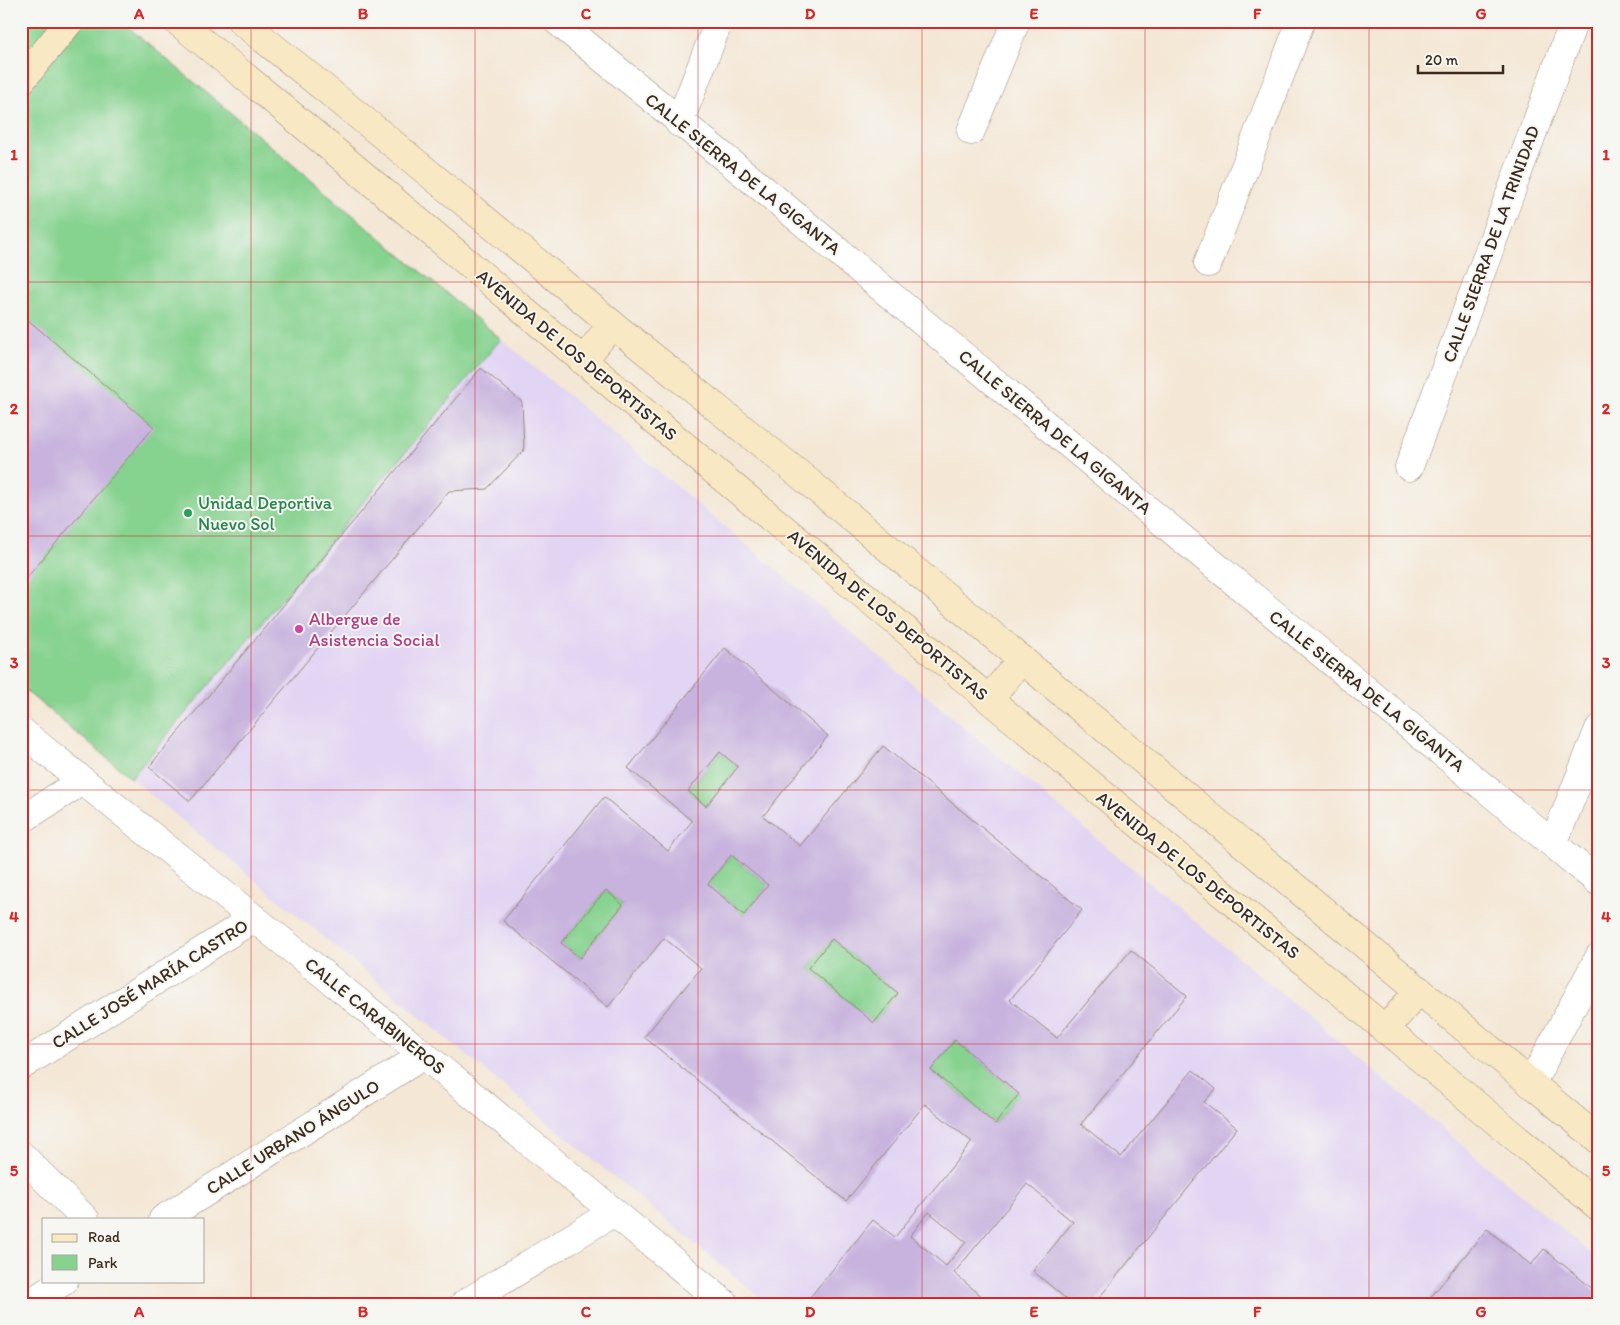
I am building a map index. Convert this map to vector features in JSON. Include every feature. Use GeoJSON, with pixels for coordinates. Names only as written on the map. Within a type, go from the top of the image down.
{"type":"FeatureCollection","features":[{"type":"Feature","properties":{"kind":"street"},"geometry":{"type":"LineString","coordinates":[[21,81],[70,21]]}},
{"type":"Feature","properties":{"kind":"street","name":"AVENIDA DE LOS DEPORTISTAS"},"geometry":{"type":"LineString","coordinates":[[177,21],[1599,1207]]}},
{"type":"Feature","properties":{"kind":"street"},"geometry":{"type":"LineString","coordinates":[[241,21],[798,474],[1599,1140]]}},
{"type":"Feature","properties":{"kind":"street","name":"CALLE SIERRA DE LA GIGANTA"},"geometry":{"type":"LineString","coordinates":[[557,21],[781,204],[1599,882]]}},
{"type":"Feature","properties":{"kind":"street"},"geometry":{"type":"LineString","coordinates":[[679,122],[720,21]]}},
{"type":"Feature","properties":{"kind":"street"},"geometry":{"type":"LineString","coordinates":[[971,131],[1016,21]]}},
{"type":"Feature","properties":{"kind":"street"},"geometry":{"type":"LineString","coordinates":[[1208,263],[1301,21]]}},
{"type":"Feature","properties":{"kind":"street","name":"CALLE SIERRA DE LA TRINIDAD"},"geometry":{"type":"LineString","coordinates":[[1409,467],[1574,21]]}},
{"type":"Feature","properties":{"kind":"street"},"geometry":{"type":"LineString","coordinates":[[583,361],[612,324]]}},
{"type":"Feature","properties":{"kind":"street"},"geometry":{"type":"LineString","coordinates":[[989,699],[1022,659]]}},
{"type":"Feature","properties":{"kind":"street"},"geometry":{"type":"LineString","coordinates":[[1553,844],[1599,729]]}},
{"type":"Feature","properties":{"kind":"street","name":"CALLE CARABINEROS"},"geometry":{"type":"LineString","coordinates":[[21,731],[424,1055],[725,1304]]}},
{"type":"Feature","properties":{"kind":"street"},"geometry":{"type":"LineString","coordinates":[[21,820],[82,781]]}},
{"type":"Feature","properties":{"kind":"street","name":"CALLE JOSÉ MARÍA CASTRO"},"geometry":{"type":"LineString","coordinates":[[21,1066],[254,918]]}},
{"type":"Feature","properties":{"kind":"street"},"geometry":{"type":"LineString","coordinates":[[1531,1084],[1599,957]]}},
{"type":"Feature","properties":{"kind":"street"},"geometry":{"type":"LineString","coordinates":[[1385,1030],[1419,990]]}},
{"type":"Feature","properties":{"kind":"street","name":"CALLE URBANO ÁNGULO"},"geometry":{"type":"LineString","coordinates":[[165,1218],[424,1055]]}},
{"type":"Feature","properties":{"kind":"street"},"geometry":{"type":"LineString","coordinates":[[21,1155],[84,1218]]}},
{"type":"Feature","properties":{"kind":"street"},"geometry":{"type":"LineString","coordinates":[[464,1304],[614,1212]]}},
{"type":"Feature","properties":{"kind":"street"},"geometry":{"type":"LineString","coordinates":[[28,1304],[62,1282]]}},
{"type":"Feature","properties":{"kind":"shaded area"},"geometry":{"type":"Polygon","coordinates":[[[501,339],[1599,1260],[1599,1304],[768,1304],[131,778],[501,339]]]}},
{"type":"Feature","properties":{"kind":"green space","name":"Unidad Deportiva Nuevo Sol"},"geometry":{"type":"Polygon","coordinates":[[[21,21],[121,21],[501,339],[131,778],[21,687],[21,21]]]}},
{"type":"Feature","properties":{"kind":"green space"},"geometry":{"type":"Polygon","coordinates":[[[720,752],[738,767],[706,806],[688,791],[720,752]]]}},
{"type":"Feature","properties":{"kind":"green space"},"geometry":{"type":"Polygon","coordinates":[[[731,855],[768,885],[744,915],[708,884],[731,855]]]}},
{"type":"Feature","properties":{"kind":"green space"},"geometry":{"type":"Polygon","coordinates":[[[606,890],[623,905],[580,958],[561,943],[606,890]]]}},
{"type":"Feature","properties":{"kind":"green space"},"geometry":{"type":"Polygon","coordinates":[[[832,939],[898,993],[874,1023],[808,968],[832,939]]]}},
{"type":"Feature","properties":{"kind":"green space"},"geometry":{"type":"Polygon","coordinates":[[[955,1040],[1019,1094],[995,1124],[931,1070],[955,1040]]]}},
{"type":"Feature","properties":{"kind":"building"},"geometry":{"type":"Polygon","coordinates":[[[21,314],[154,427],[24,581],[21,579],[21,314]]]}},
{"type":"Feature","properties":{"kind":"building","name":"Albergue de Asistencia Social"},"geometry":{"type":"Polygon","coordinates":[[[481,368],[522,402],[524,450],[487,489],[449,491],[190,801],[149,767],[481,368]]]}},
{"type":"Feature","properties":{"kind":"building"},"geometry":{"type":"Polygon","coordinates":[[[725,648],[828,736],[763,816],[800,846],[883,746],[1082,910],[1010,1000],[1057,1038],[1131,950],[1187,996],[1081,1124],[1121,1157],[1193,1070],[1216,1089],[1204,1102],[1237,1128],[1094,1304],[1072,1304],[1033,1271],[1073,1222],[1027,1184],[954,1273],[991,1304],[808,1304],[806,1302],[873,1220],[895,1237],[972,1142],[925,1104],[846,1201],[644,1037],[701,968],[664,938],[608,1007],[503,921],[604,797],[668,851],[692,821],[628,768],[725,648]],[[720,752],[688,791],[706,806],[738,767],[720,752]],[[731,855],[708,884],[744,915],[768,885],[731,855]],[[606,890],[561,943],[580,958],[623,905],[606,890]],[[832,939],[808,968],[874,1023],[898,993],[832,939]],[[955,1040],[931,1070],[995,1124],[1019,1094],[955,1040]],[[929,1212],[910,1236],[946,1266],[966,1242],[929,1212]]]}},
{"type":"Feature","properties":{"kind":"building"},"geometry":{"type":"Polygon","coordinates":[[[1487,1229],[1531,1265],[1544,1249],[1599,1294],[1599,1304],[1425,1304],[1487,1229]]]}},
{"type":"Feature","properties":{"kind":"place","name":"Unidad Deportiva Nuevo Sol"},"geometry":{"type":"Point","coordinates":[188,513]}},
{"type":"Feature","properties":{"kind":"place","name":"Albergue de Asistencia Social"},"geometry":{"type":"Point","coordinates":[299,629]}}]}
